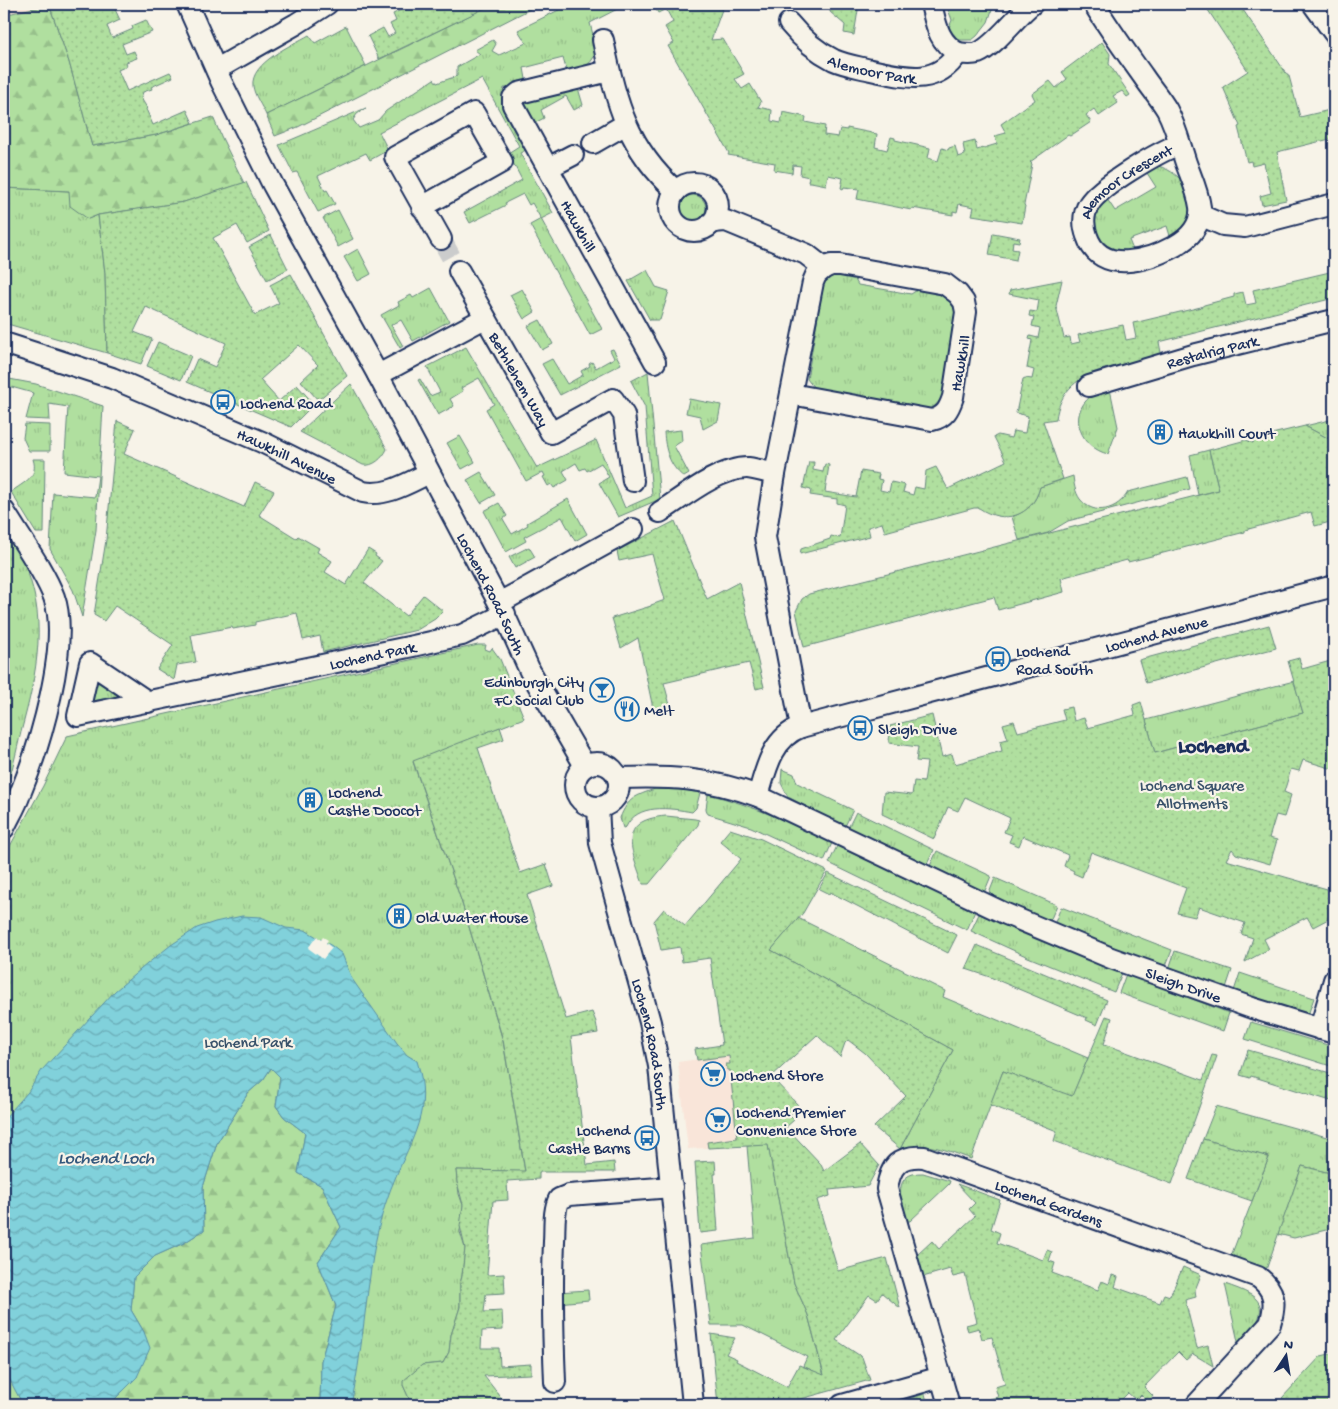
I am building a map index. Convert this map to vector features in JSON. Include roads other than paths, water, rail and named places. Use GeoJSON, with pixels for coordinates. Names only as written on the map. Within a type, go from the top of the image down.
{"type":"FeatureCollection","features":[{"type":"Feature","properties":{"kind":"street"},"geometry":{"type":"LineString","coordinates":[[187,4],[273,186],[378,375],[429,473]]}},
{"type":"Feature","properties":{"kind":"street"},"geometry":{"type":"LineString","coordinates":[[219,75],[327,4]]}},
{"type":"Feature","properties":{"kind":"street"},"geometry":{"type":"LineString","coordinates":[[931,4],[942,41],[949,48],[967,55],[977,53],[986,48],[1032,4]]}},
{"type":"Feature","properties":{"kind":"street","name":"Alemoor Crescent"},"geometry":{"type":"LineString","coordinates":[[1094,4],[1166,109],[1180,144],[1198,196],[1200,215],[1192,232],[1179,244],[1157,254],[1126,262],[1110,260],[1099,254],[1090,243],[1085,231],[1084,219],[1087,209],[1098,193],[1162,151],[1180,144]]}},
{"type":"Feature","properties":{"kind":"street"},"geometry":{"type":"LineString","coordinates":[[1313,4],[1334,33]]}},
{"type":"Feature","properties":{"kind":"street","name":"Alemoor Park"},"geometry":{"type":"LineString","coordinates":[[789,23],[805,40],[836,61],[902,76],[923,77],[940,72],[948,66],[958,53]]}},
{"type":"Feature","properties":{"kind":"street"},"geometry":{"type":"LineString","coordinates":[[603,40],[609,71],[626,124],[648,162],[660,177],[676,191]]}},
{"type":"Feature","properties":{"kind":"street","name":"Hawkhill"},"geometry":{"type":"LineString","coordinates":[[609,71],[519,93],[514,98],[513,105],[655,362]]}},
{"type":"Feature","properties":{"kind":"street"},"geometry":{"type":"LineString","coordinates":[[422,207],[502,162],[474,112],[395,157],[422,207],[441,239]]}},
{"type":"Feature","properties":{"kind":"street"},"geometry":{"type":"LineString","coordinates":[[593,143],[626,124]]}},
{"type":"Feature","properties":{"kind":"street"},"geometry":{"type":"LineString","coordinates":[[548,168],[573,155]]}},
{"type":"Feature","properties":{"kind":"street"},"geometry":{"type":"LineString","coordinates":[[694,183],[704,185],[710,189],[716,198],[718,206],[717,214],[712,222],[704,228],[695,230],[684,228],[678,224],[670,210],[671,201],[676,191],[684,185],[694,183]]}},
{"type":"Feature","properties":{"kind":"street"},"geometry":{"type":"LineString","coordinates":[[1200,215],[1223,225],[1245,227],[1334,204]]}},
{"type":"Feature","properties":{"kind":"street"},"geometry":{"type":"LineString","coordinates":[[712,222],[726,221],[806,254],[824,268],[816,275],[812,282],[775,474],[765,537],[800,727]]}},
{"type":"Feature","properties":{"kind":"street","name":"Hawkhill"},"geometry":{"type":"LineString","coordinates":[[791,394],[932,420],[946,413],[953,398],[967,318],[964,302],[958,294],[950,286],[930,281],[840,265],[831,265],[824,268]]}},
{"type":"Feature","properties":{"kind":"street","name":"Bethlehem Way"},"geometry":{"type":"LineString","coordinates":[[459,271],[551,433],[612,399],[624,415],[633,481]]}},
{"type":"Feature","properties":{"kind":"street","name":"Bethlehem Way"},"geometry":{"type":"LineString","coordinates":[[378,375],[486,318]]}},
{"type":"Feature","properties":{"kind":"street","name":"Restalrig Park"},"geometry":{"type":"LineString","coordinates":[[1089,386],[1193,355],[1334,320]]}},
{"type":"Feature","properties":{"kind":"street","name":"Hawkhill Avenue"},"geometry":{"type":"LineString","coordinates":[[4,343],[130,385],[262,442],[362,492],[374,494],[389,491],[429,473]]}},
{"type":"Feature","properties":{"kind":"street"},"geometry":{"type":"LineString","coordinates":[[660,512],[707,482],[733,470],[747,468],[775,474]]}},
{"type":"Feature","properties":{"kind":"street","name":"Lochend Road South"},"geometry":{"type":"LineString","coordinates":[[429,473],[502,608],[530,671],[586,766]]}},
{"type":"Feature","properties":{"kind":"street"},"geometry":{"type":"LineString","coordinates":[[4,511],[54,598],[58,631],[55,675],[40,732],[20,794],[4,828]]}},
{"type":"Feature","properties":{"kind":"street"},"geometry":{"type":"LineString","coordinates":[[502,608],[633,529]]}},
{"type":"Feature","properties":{"kind":"street","name":"Lochend Avenue"},"geometry":{"type":"LineString","coordinates":[[758,796],[776,745],[792,730],[800,727],[1334,586]]}},
{"type":"Feature","properties":{"kind":"street","name":"Lochend Park"},"geometry":{"type":"LineString","coordinates":[[148,702],[455,637],[468,632],[502,608]]}},
{"type":"Feature","properties":{"kind":"street"},"geometry":{"type":"LineString","coordinates":[[593,763],[602,763],[609,766],[615,772],[619,786],[612,802],[598,807],[588,805],[578,798],[574,784],[579,772],[586,766],[593,763]]}},
{"type":"Feature","properties":{"kind":"street","name":"Sleigh Drive"},"geometry":{"type":"LineString","coordinates":[[618,778],[685,778],[732,786],[758,796],[1006,914],[1111,958],[1252,1008],[1327,1031]]}},
{"type":"Feature","properties":{"kind":"street","name":"Lochend Road South"},"geometry":{"type":"LineString","coordinates":[[598,807],[600,843],[657,1051],[693,1405]]}},
{"type":"Feature","properties":{"kind":"street"},"geometry":{"type":"LineString","coordinates":[[1327,1031],[1334,980]]}},
{"type":"Feature","properties":{"kind":"street","name":"Lochend Gardens"},"geometry":{"type":"LineString","coordinates":[[949,1405],[887,1190],[888,1176],[896,1165],[908,1157],[924,1157],[1150,1237],[1258,1277],[1263,1281],[1270,1290],[1275,1303],[1275,1310],[1270,1324],[1196,1405]]}},
{"type":"Feature","properties":{"kind":"street"},"geometry":{"type":"LineString","coordinates":[[555,1382],[553,1266],[556,1210],[560,1199],[569,1195],[672,1187]]}},
{"type":"Feature","properties":{"kind":"street"},"geometry":{"type":"LineString","coordinates":[[842,1405],[941,1377]]}},
{"type":"Feature","properties":{"kind":"water","name":"Lochend Loch"},"geometry":{"type":"Polygon","coordinates":[[[242,916],[261,917],[286,928],[305,930],[342,954],[352,979],[397,1043],[407,1055],[417,1061],[423,1095],[422,1109],[382,1215],[371,1269],[351,1405],[320,1405],[321,1361],[336,1306],[318,1262],[341,1227],[322,1186],[298,1173],[305,1133],[284,1117],[276,1106],[280,1077],[271,1068],[263,1080],[248,1093],[217,1143],[203,1187],[204,1230],[184,1243],[155,1256],[134,1277],[131,1310],[144,1332],[150,1348],[137,1377],[109,1405],[23,1405],[4,1369],[4,1119],[28,1092],[42,1070],[115,991],[171,945],[197,928],[242,916]]]}},
{"type":"Feature","properties":{"kind":"tunnel"},"geometry":{"type":"LineString","coordinates":[[441,239],[459,271]]}},
{"type":"Feature","properties":{"kind":"place","name":"Lochend Road"},"geometry":{"type":"Point","coordinates":[223,402]}},
{"type":"Feature","properties":{"kind":"place","name":"Hawkhill Court"},"geometry":{"type":"Point","coordinates":[1160,432]}},
{"type":"Feature","properties":{"kind":"place","name":"Lochend Road South"},"geometry":{"type":"Point","coordinates":[998,659]}},
{"type":"Feature","properties":{"kind":"place","name":"Edinburgh City FC Social Club"},"geometry":{"type":"Point","coordinates":[602,690]}},
{"type":"Feature","properties":{"kind":"place","name":"Melt"},"geometry":{"type":"Point","coordinates":[627,709]}},
{"type":"Feature","properties":{"kind":"place","name":"Sleigh Drive"},"geometry":{"type":"Point","coordinates":[860,728]}},
{"type":"Feature","properties":{"kind":"place","name":"Lochend Castle Doocot"},"geometry":{"type":"Point","coordinates":[310,800]}},
{"type":"Feature","properties":{"kind":"place","name":"Old Water House"},"geometry":{"type":"Point","coordinates":[399,916]}},
{"type":"Feature","properties":{"kind":"place","name":"Lochend Store"},"geometry":{"type":"Point","coordinates":[713,1074]}},
{"type":"Feature","properties":{"kind":"place","name":"Lochend Premier Convenience Store"},"geometry":{"type":"Point","coordinates":[718,1120]}},
{"type":"Feature","properties":{"kind":"place","name":"Lochend Castle Barns"},"geometry":{"type":"Point","coordinates":[647,1138]}},
{"type":"Feature","properties":{"kind":"district","name":"Lochend"},"geometry":{"type":"Point","coordinates":[1213,745]}},
{"type":"Feature","properties":{"kind":"park label","name":"Lochend Square Allotments"},"geometry":{"type":"Point","coordinates":[1192,793]}}]}
